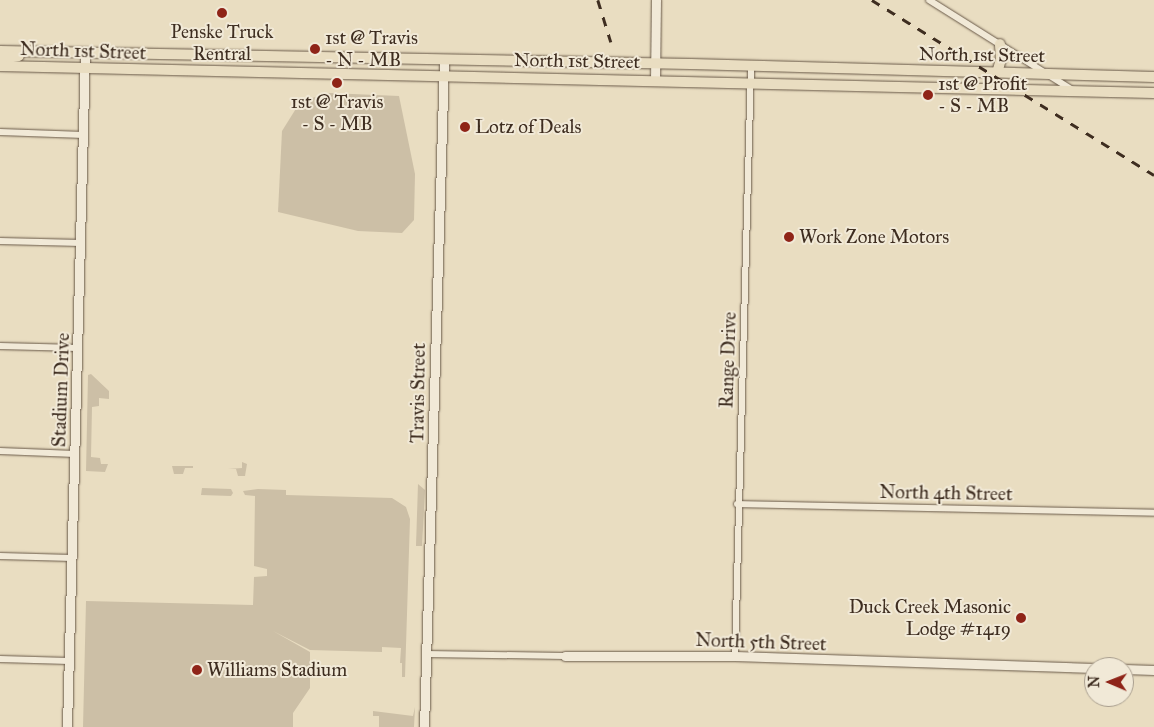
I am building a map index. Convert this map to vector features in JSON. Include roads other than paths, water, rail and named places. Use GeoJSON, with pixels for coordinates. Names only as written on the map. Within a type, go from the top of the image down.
{"type":"FeatureCollection","features":[{"type":"Feature","properties":{"kind":"main road"},"geometry":{"type":"LineString","coordinates":[[997,73],[1001,59],[1000,44]]}},
{"type":"Feature","properties":{"kind":"main road","name":"North 1st Street"},"geometry":{"type":"LineString","coordinates":[[0,52],[751,66],[1154,77]]}},
{"type":"Feature","properties":{"kind":"main road"},"geometry":{"type":"LineString","coordinates":[[0,59],[16,58],[22,52]]}},
{"type":"Feature","properties":{"kind":"main road"},"geometry":{"type":"LineString","coordinates":[[333,59],[333,76]]}},
{"type":"Feature","properties":{"kind":"main road"},"geometry":{"type":"LineString","coordinates":[[471,77],[472,61]]}},
{"type":"Feature","properties":{"kind":"main road","name":"North 1st Street"},"geometry":{"type":"LineString","coordinates":[[0,66],[333,76],[443,76],[1154,93]]}},
{"type":"Feature","properties":{"kind":"main road"},"geometry":{"type":"LineString","coordinates":[[908,71],[908,87]]}},
{"type":"Feature","properties":{"kind":"street"},"geometry":{"type":"LineString","coordinates":[[655,81],[656,0]]}},
{"type":"Feature","properties":{"kind":"street"},"geometry":{"type":"LineString","coordinates":[[929,0],[1072,90]]}},
{"type":"Feature","properties":{"kind":"street","name":"Stadium Drive"},"geometry":{"type":"LineString","coordinates":[[67,727],[85,54]]}},
{"type":"Feature","properties":{"kind":"street","name":"Travis Street"},"geometry":{"type":"LineString","coordinates":[[424,727],[444,61]]}},
{"type":"Feature","properties":{"kind":"street","name":"Range Drive"},"geometry":{"type":"LineString","coordinates":[[735,656],[737,504],[751,66]]}},
{"type":"Feature","properties":{"kind":"street"},"geometry":{"type":"LineString","coordinates":[[0,132],[84,135]]}},
{"type":"Feature","properties":{"kind":"street"},"geometry":{"type":"LineString","coordinates":[[0,241],[81,243]]}},
{"type":"Feature","properties":{"kind":"street"},"geometry":{"type":"LineString","coordinates":[[0,346],[78,348]]}},
{"type":"Feature","properties":{"kind":"street"},"geometry":{"type":"LineString","coordinates":[[0,452],[75,454]]}},
{"type":"Feature","properties":{"kind":"street","name":"North 4th Street"},"geometry":{"type":"LineString","coordinates":[[737,504],[1154,513]]}},
{"type":"Feature","properties":{"kind":"street"},"geometry":{"type":"LineString","coordinates":[[0,556],[72,558]]}},
{"type":"Feature","properties":{"kind":"street","name":"North 5th Street"},"geometry":{"type":"LineString","coordinates":[[426,654],[735,656],[1084,668]]}},
{"type":"Feature","properties":{"kind":"street"},"geometry":{"type":"LineString","coordinates":[[0,659],[69,661]]}},
{"type":"Feature","properties":{"kind":"street"},"geometry":{"type":"LineString","coordinates":[[1134,669],[1154,670]]}},
{"type":"Feature","properties":{"kind":"railway"},"geometry":{"type":"LineString","coordinates":[[598,0],[611,42]]}},
{"type":"Feature","properties":{"kind":"railway"},"geometry":{"type":"LineString","coordinates":[[872,0],[1154,175]]}},
{"type":"Feature","properties":{"kind":"place","name":"Penske Truck Rentral"},"geometry":{"type":"Point","coordinates":[222,13]}},
{"type":"Feature","properties":{"kind":"place","name":"1st @ Travis - N - MB"},"geometry":{"type":"Point","coordinates":[315,49]}},
{"type":"Feature","properties":{"kind":"place","name":"1st @ Travis - S - MB"},"geometry":{"type":"Point","coordinates":[337,83]}},
{"type":"Feature","properties":{"kind":"place","name":"1st @ Profit - S - MB"},"geometry":{"type":"Point","coordinates":[928,95]}},
{"type":"Feature","properties":{"kind":"place","name":"Lotz of Deals"},"geometry":{"type":"Point","coordinates":[465,127]}},
{"type":"Feature","properties":{"kind":"place","name":"Work Zone Motors"},"geometry":{"type":"Point","coordinates":[789,237]}},
{"type":"Feature","properties":{"kind":"place","name":"Duck Creek Masonic Lodge #1419"},"geometry":{"type":"Point","coordinates":[1021,618]}},
{"type":"Feature","properties":{"kind":"place","name":"Williams Stadium"},"geometry":{"type":"Point","coordinates":[197,670]}}]}
